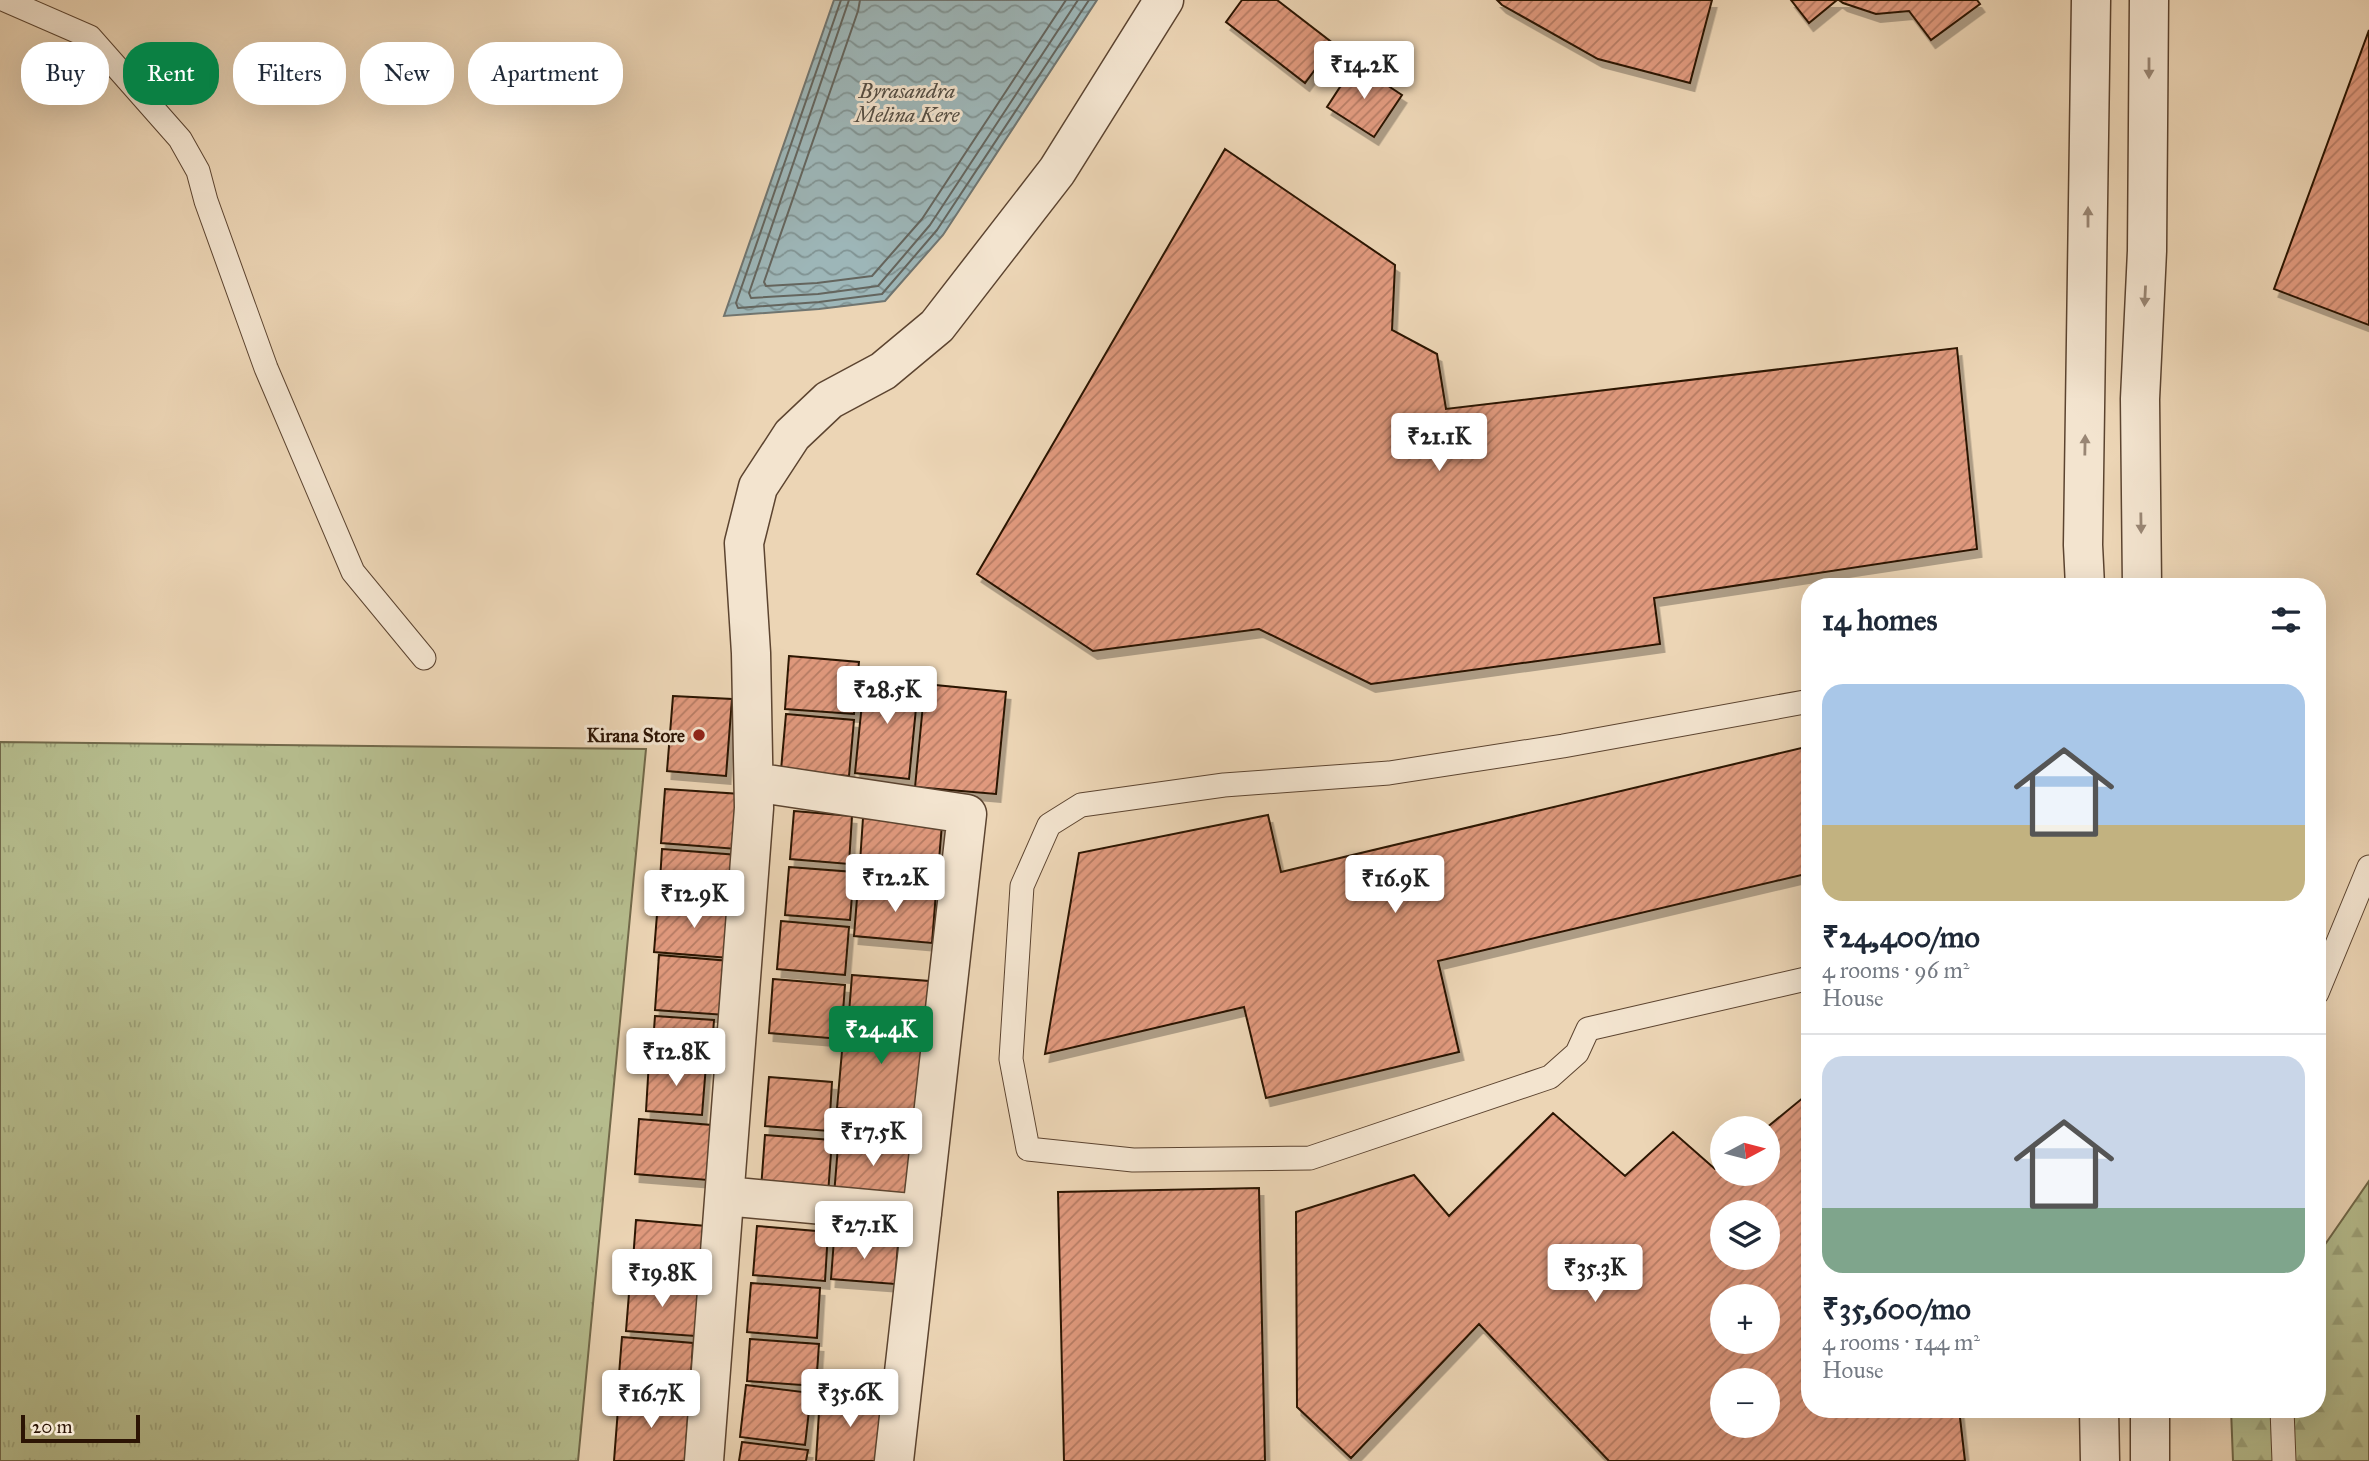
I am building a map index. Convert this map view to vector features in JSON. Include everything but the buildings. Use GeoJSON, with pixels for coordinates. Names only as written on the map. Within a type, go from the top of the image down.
{"type":"FeatureCollection","features":[{"type":"Feature","properties":{"kind":"street"},"geometry":{"type":"LineString","coordinates":[[704,1461],[754,808],[751,653],[744,542],[758,487],[792,436],[829,400],[883,371],[937,326],[1058,171],[1164,0]]}},
{"type":"Feature","properties":{"kind":"street"},"geometry":{"type":"LineString","coordinates":[[2085,578],[2087,138],[2091,0]]}},
{"type":"Feature","properties":{"kind":"street"},"geometry":{"type":"LineString","coordinates":[[2142,578],[2140,399],[2147,251],[2149,0]]}},
{"type":"Feature","properties":{"kind":"street"},"geometry":{"type":"LineString","coordinates":[[754,782],[967,814],[894,1461]]}},
{"type":"Feature","properties":{"kind":"street"},"geometry":{"type":"LineString","coordinates":[[725,1196],[922,1214]]}},
{"type":"Feature","properties":{"kind":"street"},"geometry":{"type":"LineString","coordinates":[[2099,1418],[2100,1461]]}},
{"type":"Feature","properties":{"kind":"street"},"geometry":{"type":"LineString","coordinates":[[2150,1418],[2150,1461]]}},
{"type":"Feature","properties":{"kind":"lane"},"geometry":{"type":"LineString","coordinates":[[5,0],[90,37],[180,139],[198,171],[265,368],[353,572],[424,658]]}},
{"type":"Feature","properties":{"kind":"lane"},"geometry":{"type":"LineString","coordinates":[[1801,703],[1563,746],[1389,773],[1224,785],[1081,805],[1049,825],[1022,886],[1011,1059],[1028,1149],[1133,1160],[1310,1158],[1550,1077],[1577,1053],[1588,1029],[1801,980]]}},
{"type":"Feature","properties":{"kind":"lane"},"geometry":{"type":"LineString","coordinates":[[2326,971],[2369,867]]}},
{"type":"Feature","properties":{"kind":"lane"},"geometry":{"type":"LineString","coordinates":[[2282,1418],[2284,1461]]}},
{"type":"Feature","properties":{"kind":"green space"},"geometry":{"type":"Polygon","coordinates":[[[0,742],[646,749],[578,1461],[0,1461],[0,742]]]}},
{"type":"Feature","properties":{"kind":"green space"},"geometry":{"type":"Polygon","coordinates":[[[2369,1181],[2369,1461],[2233,1461],[2231,1418],[2326,1418],[2326,1243],[2369,1181]]]}},
{"type":"Feature","properties":{"kind":"water","name":"Byrasandra Melina Kere"},"geometry":{"type":"Polygon","coordinates":[[[834,0],[1097,0],[943,235],[885,301],[724,316],[834,0]]]}},
{"type":"Feature","properties":{"kind":"place","name":"Kirana Store"},"geometry":{"type":"Point","coordinates":[699,735]}}]}
